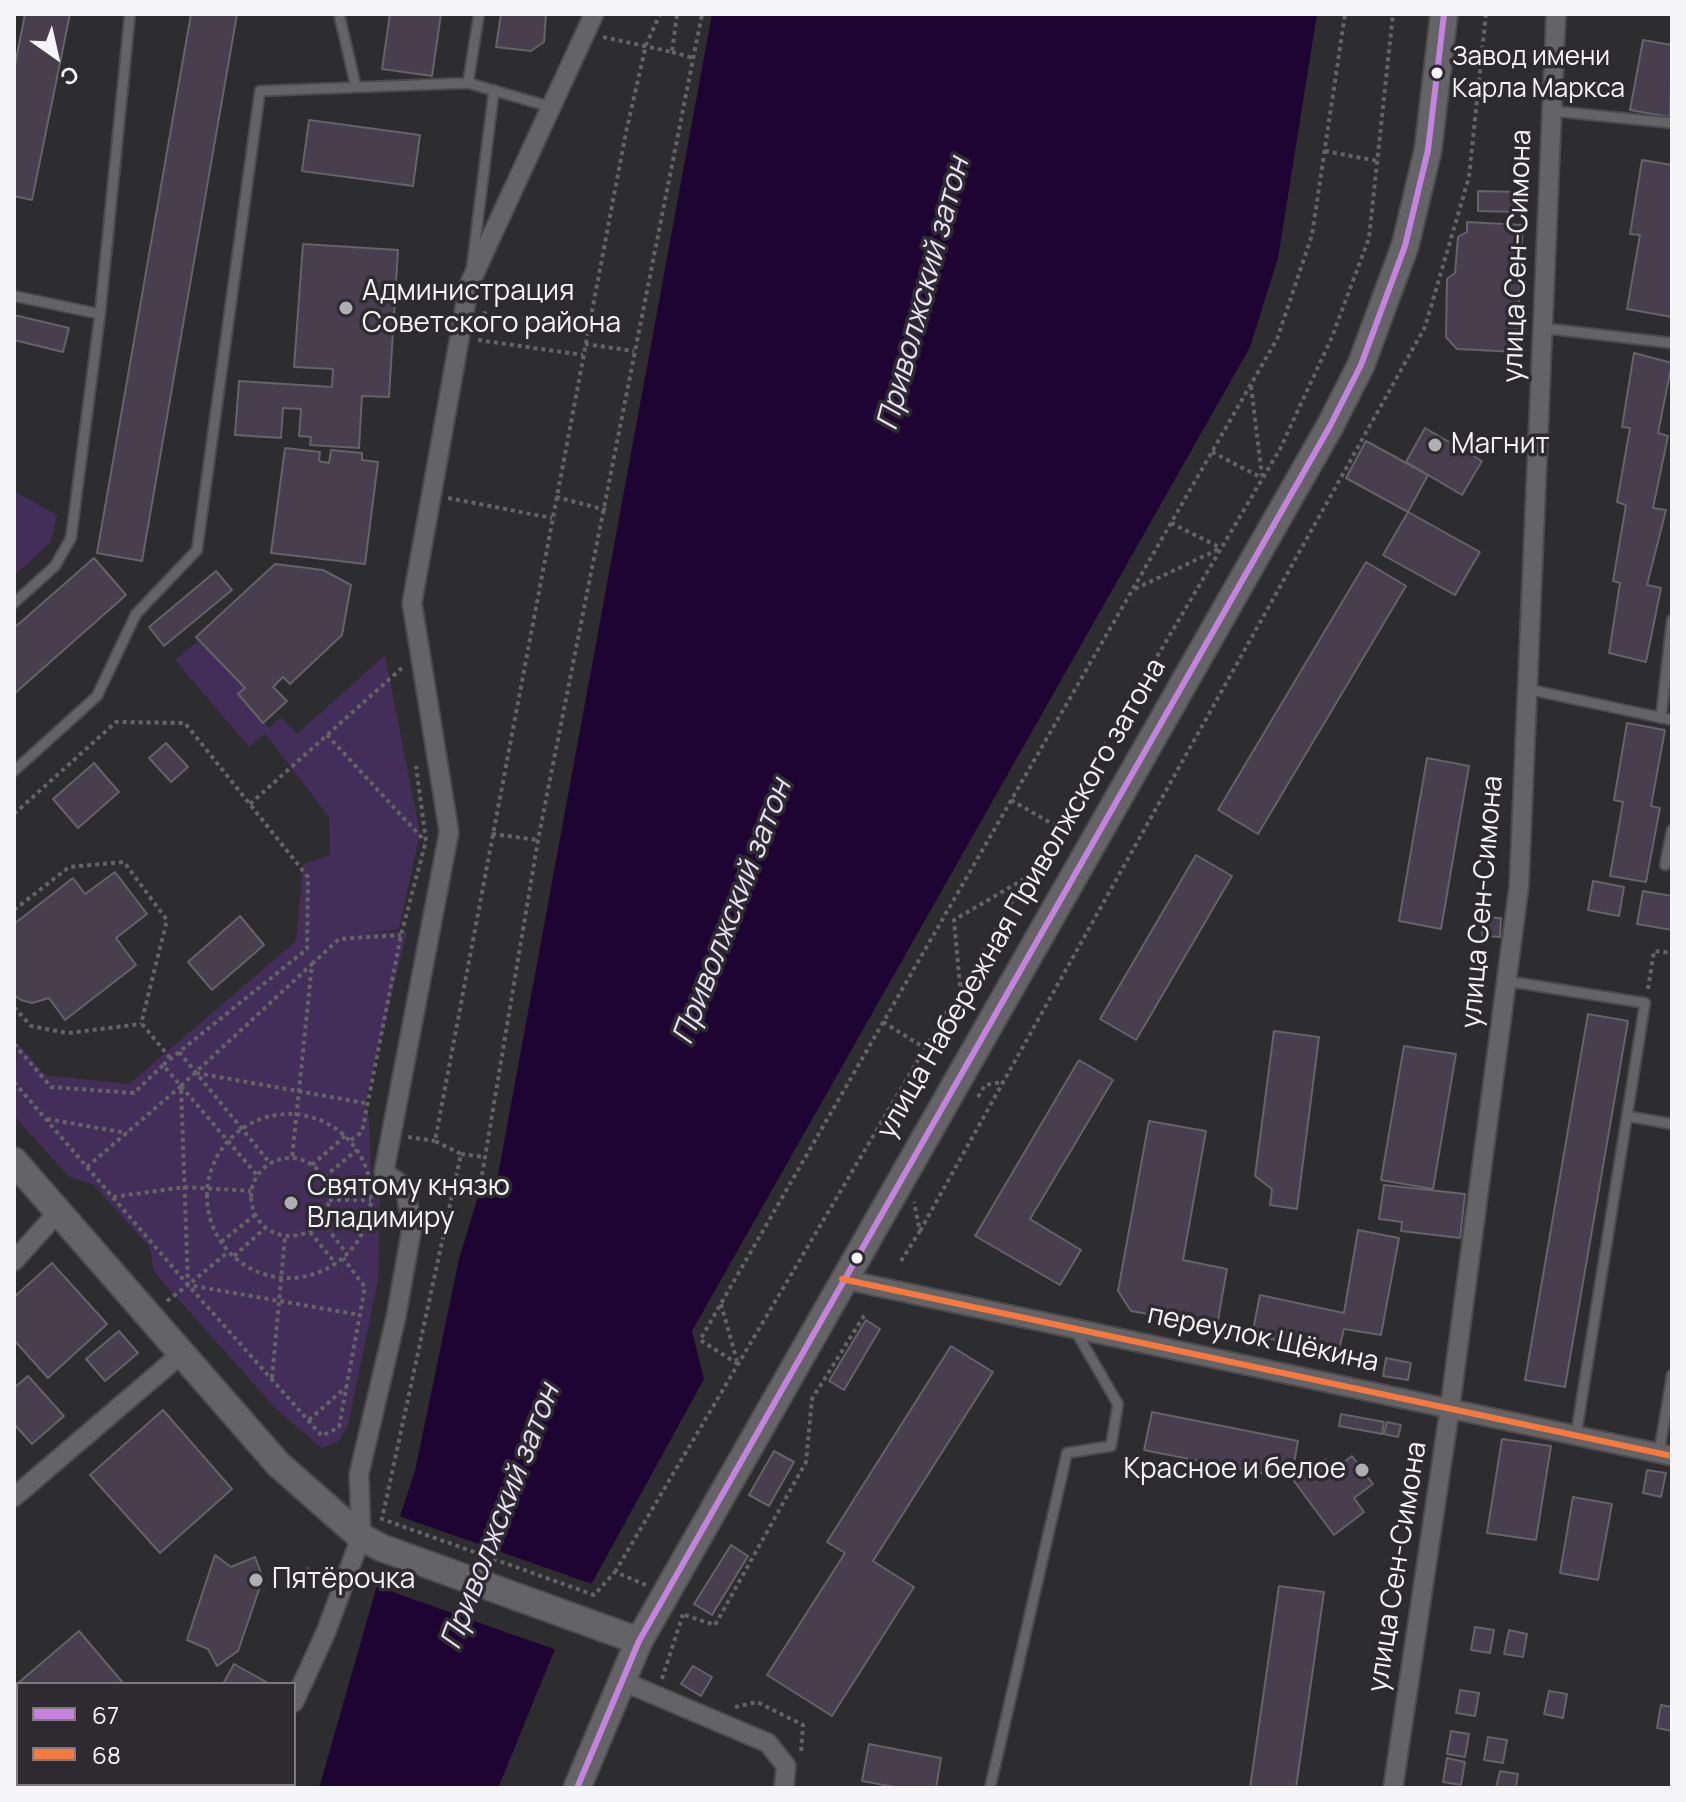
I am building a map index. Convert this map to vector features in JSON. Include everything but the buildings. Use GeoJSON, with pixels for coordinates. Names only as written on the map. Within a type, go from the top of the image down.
{"type":"FeatureCollection","features":[{"type":"Feature","properties":{"kind":"main road","name":"улица Набережная Приволжского затона"},"geometry":{"type":"LineString","coordinates":[[577,1788],[639,1641],[842,1279],[1330,426],[1361,365],[1405,246],[1428,150],[1444,14]]}},
{"type":"Feature","properties":{"kind":"main road"},"geometry":{"type":"LineString","coordinates":[[14,1161],[278,1464],[371,1542],[639,1641]]}},
{"type":"Feature","properties":{"kind":"street"},"geometry":{"type":"LineString","coordinates":[[296,1698],[371,1542],[359,1474],[396,1317],[412,1227],[405,1187],[384,1172],[449,832],[412,603],[431,494],[469,285],[594,14]]}},
{"type":"Feature","properties":{"kind":"street","name":"улица Сен-Симона"},"geometry":{"type":"LineString","coordinates":[[1393,1788],[1450,1407],[1519,886],[1556,14]]}},
{"type":"Feature","properties":{"kind":"street"},"geometry":{"type":"LineString","coordinates":[[14,1261],[58,1212]]}},
{"type":"Feature","properties":{"kind":"street","name":"переулок Щёкина"},"geometry":{"type":"LineString","coordinates":[[842,1279],[1666,1455]]}},
{"type":"Feature","properties":{"kind":"street"},"geometry":{"type":"LineString","coordinates":[[14,1497],[180,1355]]}},
{"type":"Feature","properties":{"kind":"street"},"geometry":{"type":"LineString","coordinates":[[622,1681],[768,1743],[786,1766],[784,1788]]}},
{"type":"Feature","properties":{"kind":"lane"},"geometry":{"type":"LineString","coordinates":[[14,603],[55,566],[71,538],[100,314],[130,14]]}},
{"type":"Feature","properties":{"kind":"lane"},"geometry":{"type":"LineString","coordinates":[[339,14],[356,87]]}},
{"type":"Feature","properties":{"kind":"lane"},"geometry":{"type":"LineString","coordinates":[[468,83],[479,14]]}},
{"type":"Feature","properties":{"kind":"lane"},"geometry":{"type":"LineString","coordinates":[[14,771],[97,696],[136,614],[197,550],[260,91],[468,83],[551,107]]}},
{"type":"Feature","properties":{"kind":"lane"},"geometry":{"type":"LineString","coordinates":[[469,285],[494,90]]}},
{"type":"Feature","properties":{"kind":"lane"},"geometry":{"type":"LineString","coordinates":[[1552,111],[1672,123]]}},
{"type":"Feature","properties":{"kind":"lane"},"geometry":{"type":"LineString","coordinates":[[14,296],[100,314]]}},
{"type":"Feature","properties":{"kind":"lane"},"geometry":{"type":"LineString","coordinates":[[1542,328],[1672,343]]}},
{"type":"Feature","properties":{"kind":"lane"},"geometry":{"type":"LineString","coordinates":[[1661,718],[1672,620]]}},
{"type":"Feature","properties":{"kind":"lane"},"geometry":{"type":"LineString","coordinates":[[1527,689],[1672,720]]}},
{"type":"Feature","properties":{"kind":"lane"},"geometry":{"type":"LineString","coordinates":[[1665,865],[1672,830]]}},
{"type":"Feature","properties":{"kind":"lane"},"geometry":{"type":"LineString","coordinates":[[1506,981],[1645,1003],[1576,1435]]}},
{"type":"Feature","properties":{"kind":"lane"},"geometry":{"type":"LineString","coordinates":[[1627,1116],[1672,1124]]}},
{"type":"Feature","properties":{"kind":"lane"},"geometry":{"type":"LineString","coordinates":[[990,1788],[1067,1453],[1111,1446],[1118,1404],[1073,1327]]}},
{"type":"Feature","properties":{"kind":"lane"},"geometry":{"type":"LineString","coordinates":[[1666,1455],[1672,1375]]}},
{"type":"Feature","properties":{"kind":"path"},"geometry":{"type":"LineString","coordinates":[[485,1157],[461,1154],[435,1141],[585,344],[646,45],[660,14]]}},
{"type":"Feature","properties":{"kind":"path"},"geometry":{"type":"LineString","coordinates":[[672,52],[677,14]]}},
{"type":"Feature","properties":{"kind":"path"},"geometry":{"type":"LineString","coordinates":[[482,1175],[538,840],[606,510],[634,351],[702,14]]}},
{"type":"Feature","properties":{"kind":"path"},"geometry":{"type":"LineString","coordinates":[[738,1364],[700,1340],[1277,339],[1312,235],[1345,14]]}},
{"type":"Feature","properties":{"kind":"path"},"geometry":{"type":"LineString","coordinates":[[461,1154],[382,1519],[594,1595],[615,1572],[1262,478],[1332,337],[1369,238],[1393,14]]}},
{"type":"Feature","properties":{"kind":"path"},"geometry":{"type":"LineString","coordinates":[[901,1261],[1425,327],[1469,177],[1486,14]]}},
{"type":"Feature","properties":{"kind":"path"},"geometry":{"type":"LineString","coordinates":[[646,45],[693,58]]}},
{"type":"Feature","properties":{"kind":"path"},"geometry":{"type":"LineString","coordinates":[[1325,151],[1378,161]]}},
{"type":"Feature","properties":{"kind":"path"},"geometry":{"type":"LineString","coordinates":[[465,311],[588,329]]}},
{"type":"Feature","properties":{"kind":"path"},"geometry":{"type":"LineString","coordinates":[[460,337],[583,355]]}},
{"type":"Feature","properties":{"kind":"path"},"geometry":{"type":"LineString","coordinates":[[585,344],[634,351]]}},
{"type":"Feature","properties":{"kind":"path"},"geometry":{"type":"LineString","coordinates":[[1251,385],[1262,478]]}},
{"type":"Feature","properties":{"kind":"path"},"geometry":{"type":"LineString","coordinates":[[1212,452],[1262,478]]}},
{"type":"Feature","properties":{"kind":"path"},"geometry":{"type":"LineString","coordinates":[[431,494],[552,518]]}},
{"type":"Feature","properties":{"kind":"path"},"geometry":{"type":"LineString","coordinates":[[556,497],[606,510]]}},
{"type":"Feature","properties":{"kind":"path"},"geometry":{"type":"LineString","coordinates":[[1171,523],[1221,548]]}},
{"type":"Feature","properties":{"kind":"path"},"geometry":{"type":"LineString","coordinates":[[1132,590],[1221,548]]}},
{"type":"Feature","properties":{"kind":"path"},"geometry":{"type":"LineString","coordinates":[[250,804],[404,667],[406,681]]}},
{"type":"Feature","properties":{"kind":"path"},"geometry":{"type":"LineString","coordinates":[[14,814],[116,722],[185,723],[308,877],[307,949],[163,1065],[134,1093],[51,1087],[14,1044]]}},
{"type":"Feature","properties":{"kind":"path"},"geometry":{"type":"LineString","coordinates":[[327,735],[426,841]]}},
{"type":"Feature","properties":{"kind":"path"},"geometry":{"type":"LineString","coordinates":[[351,1140],[362,1132],[365,1103],[401,935],[426,841],[415,754]]}},
{"type":"Feature","properties":{"kind":"path"},"geometry":{"type":"LineString","coordinates":[[1011,800],[1056,826]]}},
{"type":"Feature","properties":{"kind":"path"},"geometry":{"type":"LineString","coordinates":[[492,834],[538,840]]}},
{"type":"Feature","properties":{"kind":"path"},"geometry":{"type":"LineString","coordinates":[[14,910],[69,867],[124,862],[167,920],[141,1024]]}},
{"type":"Feature","properties":{"kind":"path"},"geometry":{"type":"LineString","coordinates":[[960,988],[954,920],[1025,878]]}},
{"type":"Feature","properties":{"kind":"path"},"geometry":{"type":"LineString","coordinates":[[87,1167],[196,1073],[339,939],[401,935]]}},
{"type":"Feature","properties":{"kind":"path"},"geometry":{"type":"LineString","coordinates":[[1645,1003],[1654,951],[1672,953]]}},
{"type":"Feature","properties":{"kind":"path"},"geometry":{"type":"LineString","coordinates":[[292,1158],[312,964]]}},
{"type":"Feature","properties":{"kind":"path"},"geometry":{"type":"LineString","coordinates":[[14,1007],[31,1026],[68,1033],[141,1024]]}},
{"type":"Feature","properties":{"kind":"path"},"geometry":{"type":"LineString","coordinates":[[883,1022],[925,1048]]}},
{"type":"Feature","properties":{"kind":"path"},"geometry":{"type":"LineString","coordinates":[[141,1024],[171,1059]]}},
{"type":"Feature","properties":{"kind":"path"},"geometry":{"type":"LineString","coordinates":[[179,1052],[270,1163]]}},
{"type":"Feature","properties":{"kind":"path"},"geometry":{"type":"LineString","coordinates":[[163,1065],[257,1175]]}},
{"type":"Feature","properties":{"kind":"path"},"geometry":{"type":"LineString","coordinates":[[196,1073],[365,1103]]}},
{"type":"Feature","properties":{"kind":"path"},"geometry":{"type":"LineString","coordinates":[[972,1107],[985,1085],[1004,1081]]}},
{"type":"Feature","properties":{"kind":"path"},"geometry":{"type":"LineString","coordinates":[[14,1082],[322,1436],[339,1427],[365,1287],[322,1221]]}},
{"type":"Feature","properties":{"kind":"path"},"geometry":{"type":"LineString","coordinates":[[181,1086],[188,1285]]}},
{"type":"Feature","properties":{"kind":"path"},"geometry":{"type":"LineString","coordinates":[[297,1114],[332,1125],[351,1140],[365,1163],[371,1200],[369,1218],[357,1243],[336,1264],[314,1274],[282,1278],[246,1267],[221,1242],[208,1216],[207,1189],[216,1156],[242,1128],[263,1117],[297,1114]]}},
{"type":"Feature","properties":{"kind":"path"},"geometry":{"type":"LineString","coordinates":[[45,1119],[127,1133]]}},
{"type":"Feature","properties":{"kind":"path"},"geometry":{"type":"LineString","coordinates":[[312,1165],[345,1136]]}},
{"type":"Feature","properties":{"kind":"path"},"geometry":{"type":"LineString","coordinates":[[324,1177],[357,1150]]}},
{"type":"Feature","properties":{"kind":"path"},"geometry":{"type":"LineString","coordinates":[[292,1158],[312,1165],[324,1177],[329,1200],[322,1221],[309,1231],[285,1237],[265,1228],[255,1215],[251,1191],[257,1175],[270,1163],[292,1158]]}},
{"type":"Feature","properties":{"kind":"path"},"geometry":{"type":"LineString","coordinates":[[113,1197],[185,1187],[251,1191]]}},
{"type":"Feature","properties":{"kind":"path"},"geometry":{"type":"LineString","coordinates":[[913,1196],[920,1231]]}},
{"type":"Feature","properties":{"kind":"path"},"geometry":{"type":"LineString","coordinates":[[329,1200],[371,1200]]}},
{"type":"Feature","properties":{"kind":"path"},"geometry":{"type":"LineString","coordinates":[[221,1242],[255,1215]]}},
{"type":"Feature","properties":{"kind":"path"},"geometry":{"type":"LineString","coordinates":[[233,1256],[265,1228]]}},
{"type":"Feature","properties":{"kind":"path"},"geometry":{"type":"LineString","coordinates":[[309,1231],[336,1264]]}},
{"type":"Feature","properties":{"kind":"path"},"geometry":{"type":"LineString","coordinates":[[272,1379],[285,1237]]}},
{"type":"Feature","properties":{"kind":"path"},"geometry":{"type":"LineString","coordinates":[[188,1285],[228,1252]]}},
{"type":"Feature","properties":{"kind":"path"},"geometry":{"type":"LineString","coordinates":[[188,1285],[360,1315]]}},
{"type":"Feature","properties":{"kind":"path"},"geometry":{"type":"LineString","coordinates":[[721,1304],[738,1364]]}},
{"type":"Feature","properties":{"kind":"path"},"geometry":{"type":"LineString","coordinates":[[685,1615],[715,1625],[806,1462],[812,1399],[865,1314]]}},
{"type":"Feature","properties":{"kind":"path"},"geometry":{"type":"LineString","coordinates":[[309,1420],[347,1387]]}},
{"type":"Feature","properties":{"kind":"path"},"geometry":{"type":"LineString","coordinates":[[615,1572],[680,1600],[685,1615],[661,1682],[673,1688]]}},
{"type":"Feature","properties":{"kind":"path"},"geometry":{"type":"LineString","coordinates":[[732,1708],[757,1702],[803,1725],[801,1757]]}},
{"type":"Feature","properties":{"kind":"shaded area"},"geometry":{"type":"Polygon","coordinates":[[[14,491],[57,515],[51,542],[14,576],[14,491]]]}},
{"type":"Feature","properties":{"kind":"shaded area"},"geometry":{"type":"Polygon","coordinates":[[[201,639],[245,688],[238,694],[269,728],[281,717],[297,734],[385,655],[420,833],[399,929],[366,933],[407,932],[365,1103],[369,1118],[371,1172],[380,1197],[378,1281],[348,1425],[338,1442],[322,1448],[278,1411],[154,1272],[150,1248],[94,1185],[69,1177],[14,1116],[17,1042],[45,1075],[129,1084],[296,941],[303,864],[330,855],[329,817],[265,734],[249,747],[175,660],[201,639]]]}},
{"type":"Feature","properties":{"kind":"water","name":"Приволжский затон"},"geometry":{"type":"Polygon","coordinates":[[[712,14],[1317,14],[1278,258],[1250,347],[692,1331],[704,1379],[553,1654],[498,1788],[319,1788],[376,1589],[415,1471],[459,1259],[482,1183],[496,1186],[712,14]]]}},
{"type":"Feature","properties":{"kind":"pier"},"geometry":{"type":"Polygon","coordinates":[[[396,1515],[595,1585],[559,1651],[373,1585],[396,1515]]]}},
{"type":"Feature","properties":{"kind":"transit line","name":"67"},"geometry":{"type":"LineString","coordinates":[[577,1788],[639,1641],[1330,426],[1361,365],[1405,246],[1428,150],[1444,14]]}},
{"type":"Feature","properties":{"kind":"transit line","name":"68"},"geometry":{"type":"LineString","coordinates":[[842,1279],[1672,1456]]}},
{"type":"Feature","properties":{"kind":"place","name":"Завод имени Карла Маркса"},"geometry":{"type":"Point","coordinates":[1437,73]}},
{"type":"Feature","properties":{"kind":"place","name":"Администрация Советского района"},"geometry":{"type":"Point","coordinates":[346,308]}},
{"type":"Feature","properties":{"kind":"place","name":"Магнит"},"geometry":{"type":"Point","coordinates":[1435,445]}},
{"type":"Feature","properties":{"kind":"place","name":"Святому князю Владимиру"},"geometry":{"type":"Point","coordinates":[291,1203]}},
{"type":"Feature","properties":{"kind":"place","name":"Красное и белое"},"geometry":{"type":"Point","coordinates":[1362,1470]}},
{"type":"Feature","properties":{"kind":"place","name":"Пятёрочка"},"geometry":{"type":"Point","coordinates":[256,1580]}}]}
